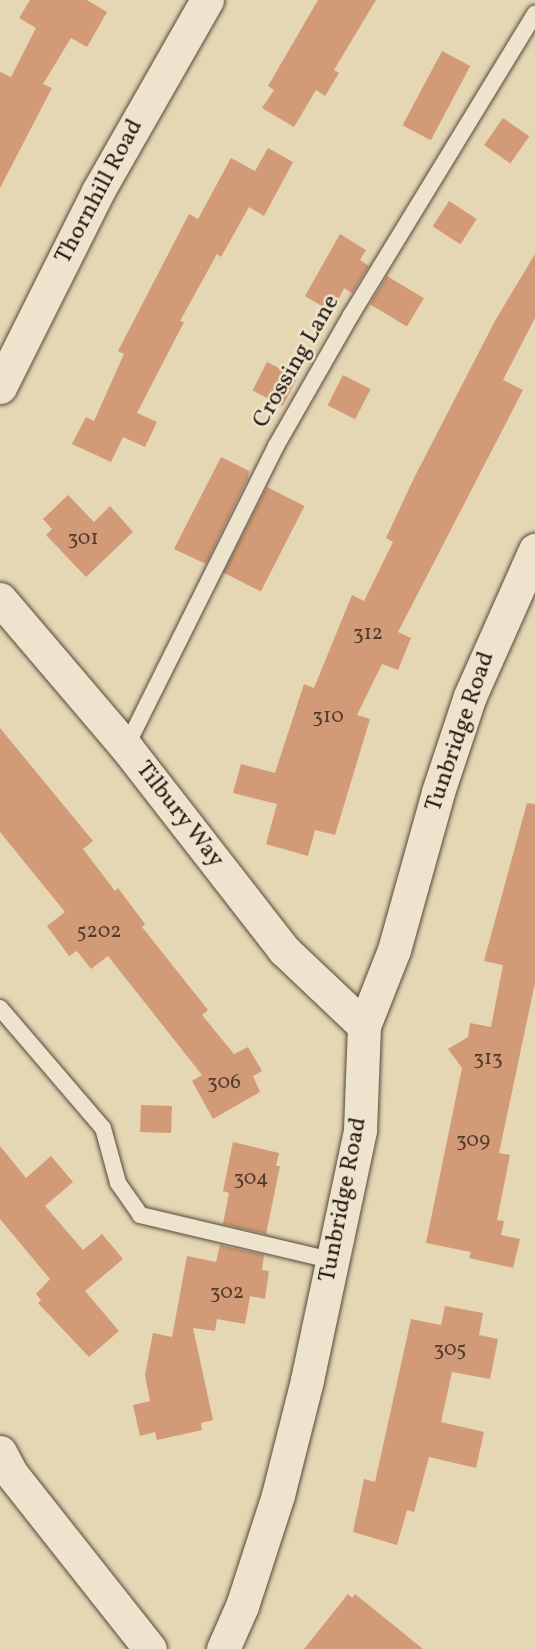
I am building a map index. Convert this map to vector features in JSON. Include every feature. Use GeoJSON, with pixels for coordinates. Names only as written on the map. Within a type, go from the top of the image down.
{"type":"FeatureCollection","features":[{"type":"Feature","properties":{"kind":"street","name":"Thornhill Road"},"geometry":{"type":"LineString","coordinates":[[0,387],[98,191],[207,0]]}},
{"type":"Feature","properties":{"kind":"street","name":"Tunbridge Road"},"geometry":{"type":"LineString","coordinates":[[223,1649],[242,1606],[278,1495],[334,1260],[360,1130],[364,1026],[394,951],[438,792],[470,696],[535,550]]}},
{"type":"Feature","properties":{"kind":"street","name":"Tilbury Way"},"geometry":{"type":"LineString","coordinates":[[0,598],[126,747],[284,950],[364,1026]]}},
{"type":"Feature","properties":{"kind":"street"},"geometry":{"type":"LineString","coordinates":[[4,1464],[150,1649]]}},
{"type":"Feature","properties":{"kind":"lane","name":"Crossing Lane"},"geometry":{"type":"LineString","coordinates":[[126,747],[276,446],[400,233],[535,14]]}},
{"type":"Feature","properties":{"kind":"lane"},"geometry":{"type":"LineString","coordinates":[[0,1008],[103,1128],[118,1183],[140,1215],[334,1260]]}},
{"type":"Feature","properties":{"kind":"building"},"geometry":{"type":"Polygon","coordinates":[[[30,0],[87,0],[107,12],[87,47],[71,38],[43,84],[52,88],[0,188],[0,72],[11,77],[36,28],[19,18],[30,0]]]}},
{"type":"Feature","properties":{"kind":"building"},"geometry":{"type":"Polygon","coordinates":[[[318,0],[376,0],[334,70],[339,73],[325,96],[316,90],[294,127],[262,108],[274,90],[268,86],[318,0]]]}},
{"type":"Feature","properties":{"kind":"building"},"geometry":{"type":"Polygon","coordinates":[[[442,51],[470,66],[431,140],[403,125],[442,51]]]}},
{"type":"Feature","properties":{"kind":"building"},"geometry":{"type":"Polygon","coordinates":[[[503,118],[529,136],[510,163],[484,145],[503,118]]]}},
{"type":"Feature","properties":{"kind":"building"},"geometry":{"type":"Polygon","coordinates":[[[268,148],[293,162],[264,216],[249,207],[221,257],[217,254],[180,321],[184,322],[137,413],[157,422],[145,447],[123,437],[111,462],[72,444],[86,417],[94,421],[124,354],[118,351],[189,214],[198,219],[231,158],[255,171],[268,148]]]}},
{"type":"Feature","properties":{"kind":"building"},"geometry":{"type":"Polygon","coordinates":[[[449,201],[477,219],[460,244],[433,226],[449,201]]]}},
{"type":"Feature","properties":{"kind":"building"},"geometry":{"type":"Polygon","coordinates":[[[340,234],[366,250],[360,260],[369,266],[352,293],[344,288],[332,312],[305,296],[340,234]]]}},
{"type":"Feature","properties":{"kind":"building"},"geometry":{"type":"Polygon","coordinates":[[[535,254],[535,318],[503,380],[523,390],[398,632],[411,638],[398,670],[382,664],[357,715],[370,719],[335,835],[315,830],[308,856],[266,844],[277,804],[233,793],[241,764],[275,773],[304,684],[314,688],[352,595],[364,601],[393,542],[386,538],[414,478],[496,319],[535,254]]]}},
{"type":"Feature","properties":{"kind":"building"},"geometry":{"type":"Polygon","coordinates":[[[387,276],[424,298],[407,326],[370,304],[387,276]]]}},
{"type":"Feature","properties":{"kind":"building"},"geometry":{"type":"Polygon","coordinates":[[[267,362],[297,377],[283,406],[252,391],[267,362]]]}},
{"type":"Feature","properties":{"kind":"building"},"geometry":{"type":"Polygon","coordinates":[[[343,375],[371,389],[355,419],[328,405],[343,375]]]}},
{"type":"Feature","properties":{"kind":"building"},"geometry":{"type":"Polygon","coordinates":[[[221,457],[249,471],[248,478],[206,564],[174,549],[221,457]]]}},
{"type":"Feature","properties":{"kind":"building"},"geometry":{"type":"Polygon","coordinates":[[[267,487],[304,506],[261,592],[223,573],[267,487]]]}},
{"type":"Feature","properties":{"kind":"building"},"geometry":{"type":"Polygon","coordinates":[[[68,495],[94,522],[110,506],[133,532],[86,577],[46,535],[52,529],[43,519],[68,495]]]}},
{"type":"Feature","properties":{"kind":"building"},"geometry":{"type":"Polygon","coordinates":[[[0,728],[93,841],[83,849],[115,891],[118,888],[145,924],[142,927],[208,1010],[202,1015],[234,1054],[248,1047],[262,1071],[253,1076],[260,1092],[213,1119],[192,1081],[202,1075],[108,956],[91,969],[77,951],[69,956],[47,926],[65,912],[0,832],[0,728]]]}},
{"type":"Feature","properties":{"kind":"building"},"geometry":{"type":"Polygon","coordinates":[[[527,803],[535,804],[535,983],[499,1153],[510,1155],[497,1220],[504,1221],[501,1235],[520,1239],[513,1268],[469,1258],[471,1252],[426,1243],[462,1068],[448,1049],[468,1037],[470,1023],[491,1027],[503,965],[484,961],[527,803]]]}},
{"type":"Feature","properties":{"kind":"building"},"geometry":{"type":"Polygon","coordinates":[[[141,1105],[172,1106],[171,1133],[140,1132],[141,1105]]]}},
{"type":"Feature","properties":{"kind":"building"},"geometry":{"type":"Polygon","coordinates":[[[233,1142],[279,1153],[276,1166],[280,1166],[266,1234],[223,1224],[229,1193],[223,1191],[233,1142]]]}},
{"type":"Feature","properties":{"kind":"building"},"geometry":{"type":"Polygon","coordinates":[[[0,1146],[26,1178],[51,1156],[73,1182],[45,1206],[83,1250],[102,1234],[123,1259],[85,1291],[119,1331],[89,1357],[38,1303],[41,1300],[36,1294],[50,1279],[0,1219],[0,1146]]]}},
{"type":"Feature","properties":{"kind":"building"},"geometry":{"type":"Polygon","coordinates":[[[220,1245],[264,1255],[262,1270],[269,1271],[265,1299],[250,1296],[245,1324],[217,1319],[215,1331],[193,1328],[213,1420],[201,1423],[202,1430],[157,1440],[155,1432],[140,1436],[133,1405],[150,1401],[145,1375],[153,1333],[172,1337],[187,1256],[216,1262],[220,1245]]]}},
{"type":"Feature","properties":{"kind":"building"},"geometry":{"type":"Polygon","coordinates":[[[445,1306],[483,1313],[479,1335],[498,1339],[490,1379],[452,1372],[441,1422],[484,1432],[476,1468],[429,1457],[414,1512],[407,1510],[397,1545],[353,1532],[364,1479],[375,1482],[411,1319],[441,1325],[445,1306]]]}},
{"type":"Feature","properties":{"kind":"building"},"geometry":{"type":"Polygon","coordinates":[[[348,1594],[352,1598],[355,1594],[423,1649],[304,1649],[348,1594]]]}}]}
